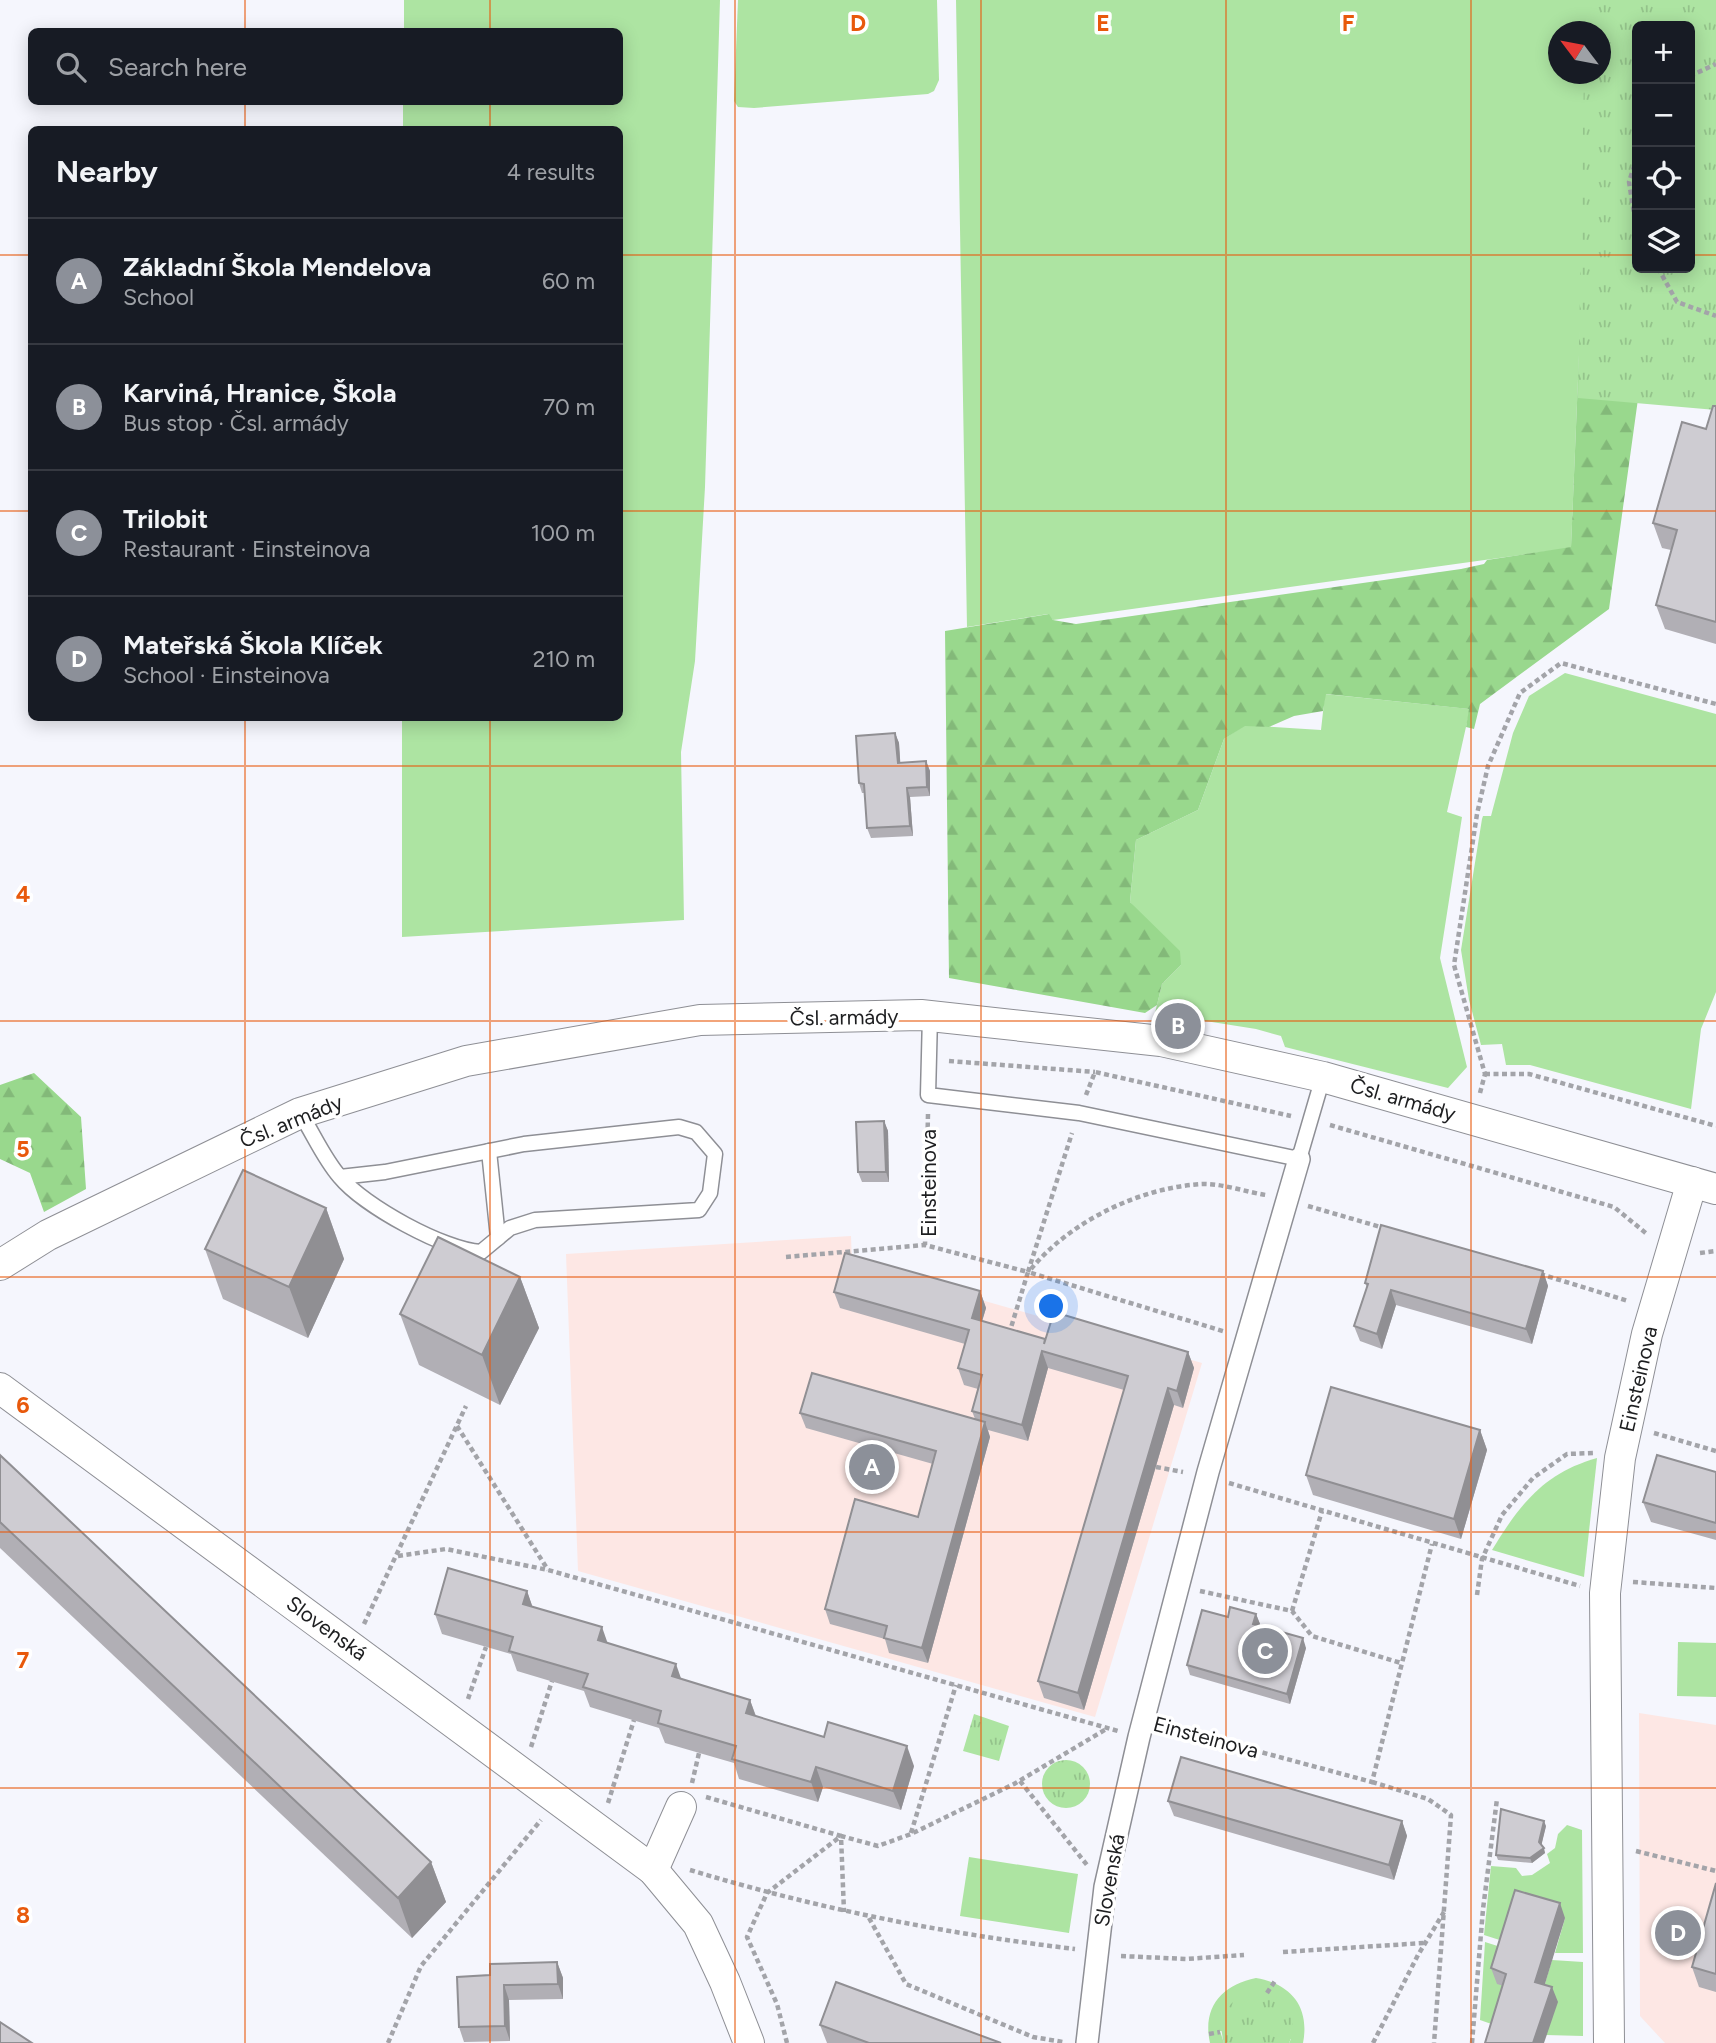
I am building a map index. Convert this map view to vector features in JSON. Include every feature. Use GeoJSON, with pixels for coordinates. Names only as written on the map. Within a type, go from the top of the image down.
{"type":"FeatureCollection","features":[{"type":"Feature","properties":{"kind":"street","name":"Čsl. armády"},"geometry":{"type":"LineString","coordinates":[[0,1265],[48,1235],[300,1113],[466,1061],[700,1020],[930,1016],[1161,1041],[1322,1077],[1704,1186]]}},
{"type":"Feature","properties":{"kind":"street","name":"Einsteinova"},"geometry":{"type":"LineString","coordinates":[[1141,1728],[1207,1476],[1299,1159]]}},
{"type":"Feature","properties":{"kind":"street","name":"Einsteinova"},"geometry":{"type":"LineString","coordinates":[[1609,2043],[1605,1593],[1620,1458],[1654,1308],[1704,1186]]}},
{"type":"Feature","properties":{"kind":"street","name":"Slovenská"},"geometry":{"type":"LineString","coordinates":[[0,1388],[559,1798],[655,1865],[698,1924],[749,2043]]}},
{"type":"Feature","properties":{"kind":"street","name":"Slovenská"},"geometry":{"type":"LineString","coordinates":[[1087,2043],[1105,1887],[1141,1728]]}},
{"type":"Feature","properties":{"kind":"street"},"geometry":{"type":"LineString","coordinates":[[655,1865],[692,1801]]}},
{"type":"Feature","properties":{"kind":"lane"},"geometry":{"type":"LineString","coordinates":[[930,1016],[928,1095],[1079,1113],[1299,1159]]}},
{"type":"Feature","properties":{"kind":"lane","name":"Einsteinova"},"geometry":{"type":"LineString","coordinates":[[1299,1159],[1322,1077]]}},
{"type":"Feature","properties":{"kind":"lane"},"geometry":{"type":"LineString","coordinates":[[300,1113],[340,1177],[388,1213],[460,1248],[481,1252],[510,1227],[535,1220],[699,1210],[710,1193],[715,1154],[696,1132],[679,1127],[524,1144],[385,1172],[340,1177]]}},
{"type":"Feature","properties":{"kind":"lane"},"geometry":{"type":"LineString","coordinates":[[489,1151],[498,1238]]}},
{"type":"Feature","properties":{"kind":"path"},"geometry":{"type":"LineString","coordinates":[[1695,74],[1716,64]]}},
{"type":"Feature","properties":{"kind":"path"},"geometry":{"type":"LineString","coordinates":[[1632,173],[1629,182],[1632,201]]}},
{"type":"Feature","properties":{"kind":"path"},"geometry":{"type":"LineString","coordinates":[[1661,273],[1677,302],[1716,316]]}},
{"type":"Feature","properties":{"kind":"path"},"geometry":{"type":"LineString","coordinates":[[1716,704],[1561,663],[1520,693],[1488,766],[1477,814],[1454,965],[1485,1073],[1529,1074],[1716,1126]]}},
{"type":"Feature","properties":{"kind":"path"},"geometry":{"type":"LineString","coordinates":[[929,1059],[1095,1072]]}},
{"type":"Feature","properties":{"kind":"path","name":"Einsteinova"},"geometry":{"type":"LineString","coordinates":[[928,1095],[925,1245],[1028,1272],[1247,1338]]}},
{"type":"Feature","properties":{"kind":"path"},"geometry":{"type":"LineString","coordinates":[[1006,1343],[1028,1272],[1045,1252],[1091,1220],[1137,1196],[1203,1184],[1287,1199],[1392,1230]]}},
{"type":"Feature","properties":{"kind":"path"},"geometry":{"type":"LineString","coordinates":[[786,1257],[925,1245]]}},
{"type":"Feature","properties":{"kind":"path"},"geometry":{"type":"LineString","coordinates":[[1536,1273],[1654,1308]]}},
{"type":"Feature","properties":{"kind":"path"},"geometry":{"type":"LineString","coordinates":[[353,1647],[398,1556],[466,1406]]}},
{"type":"Feature","properties":{"kind":"path"},"geometry":{"type":"LineString","coordinates":[[457,1425],[548,1570]]}},
{"type":"Feature","properties":{"kind":"path"},"geometry":{"type":"LineString","coordinates":[[1647,1431],[1716,1451]]}},
{"type":"Feature","properties":{"kind":"path"},"geometry":{"type":"LineString","coordinates":[[1477,1595],[1482,1559],[1502,1515],[1533,1478],[1567,1454],[1595,1453],[1620,1458]]}},
{"type":"Feature","properties":{"kind":"path"},"geometry":{"type":"LineString","coordinates":[[1156,1467],[1207,1476],[1605,1593],[1627,1582],[1716,1588]]}},
{"type":"Feature","properties":{"kind":"path"},"geometry":{"type":"LineString","coordinates":[[1292,1611],[1322,1511]]}},
{"type":"Feature","properties":{"kind":"path"},"geometry":{"type":"LineString","coordinates":[[1372,1782],[1432,1544]]}},
{"type":"Feature","properties":{"kind":"path"},"geometry":{"type":"LineString","coordinates":[[398,1556],[446,1549],[548,1570],[1108,1728],[1141,1728]]}},
{"type":"Feature","properties":{"kind":"path"},"geometry":{"type":"LineString","coordinates":[[1178,1586],[1292,1611],[1312,1636],[1401,1663]]}},
{"type":"Feature","properties":{"kind":"path"},"geometry":{"type":"LineString","coordinates":[[457,1695],[467,1702],[486,1647]]}},
{"type":"Feature","properties":{"kind":"path"},"geometry":{"type":"LineString","coordinates":[[541,1756],[528,1747],[552,1681]]}},
{"type":"Feature","properties":{"kind":"path"},"geometry":{"type":"LineString","coordinates":[[911,1834],[956,1685]]}},
{"type":"Feature","properties":{"kind":"path"},"geometry":{"type":"LineString","coordinates":[[598,1801],[606,1808],[634,1720]]}},
{"type":"Feature","properties":{"kind":"path"},"geometry":{"type":"LineString","coordinates":[[692,1801],[878,1846],[911,1834],[1020,1781],[1108,1728]]}},
{"type":"Feature","properties":{"kind":"path","name":"Einsteinova"},"geometry":{"type":"LineString","coordinates":[[1141,1728],[1372,1782],[1428,1799],[1451,1815],[1445,1911]]}},
{"type":"Feature","properties":{"kind":"path"},"geometry":{"type":"LineString","coordinates":[[1020,1781],[1105,1887]]}},
{"type":"Feature","properties":{"kind":"path"},"geometry":{"type":"LineString","coordinates":[[388,2043],[421,1966],[559,1798]]}},
{"type":"Feature","properties":{"kind":"path"},"geometry":{"type":"LineString","coordinates":[[1472,2043],[1483,1909],[1497,1799]]}},
{"type":"Feature","properties":{"kind":"path"},"geometry":{"type":"LineString","coordinates":[[787,2043],[777,2004],[747,1937],[767,1894],[841,1836]]}},
{"type":"Feature","properties":{"kind":"path"},"geometry":{"type":"LineString","coordinates":[[841,1836],[844,1912]]}},
{"type":"Feature","properties":{"kind":"path"},"geometry":{"type":"LineString","coordinates":[[1607,1849],[1635,1850],[1716,1871]]}},
{"type":"Feature","properties":{"kind":"path"},"geometry":{"type":"LineString","coordinates":[[655,1865],[844,1912],[992,1939],[1098,1951],[1134,1958],[1244,1955]]}},
{"type":"Feature","properties":{"kind":"path"},"geometry":{"type":"LineString","coordinates":[[1373,2043],[1425,1943],[1445,1911]]}},
{"type":"Feature","properties":{"kind":"path"},"geometry":{"type":"LineString","coordinates":[[1434,2043],[1445,1911]]}},
{"type":"Feature","properties":{"kind":"path"},"geometry":{"type":"LineString","coordinates":[[869,1917],[906,1984],[1033,2037],[1068,2043]]}},
{"type":"Feature","properties":{"kind":"path"},"geometry":{"type":"LineString","coordinates":[[1283,1952],[1425,1943]]}},
{"type":"Feature","properties":{"kind":"path"},"geometry":{"type":"LineString","coordinates":[[1267,1993],[1275,1981]]}},
{"type":"Feature","properties":{"kind":"path"},"geometry":{"type":"LineString","coordinates":[[1209,2034],[1220,2032]]}},
{"type":"Feature","properties":{"kind":"shaded area"},"geometry":{"type":"Polygon","coordinates":[[[851,1236],[852,1263],[1202,1363],[1095,1717],[578,1571],[566,1254],[851,1236]]]}},
{"type":"Feature","properties":{"kind":"shaded area"},"geometry":{"type":"Polygon","coordinates":[[[1639,1713],[1716,1725],[1716,2043],[1665,2043],[1640,2016],[1639,1713]]]}},
{"type":"Feature","properties":{"kind":"green space"},"geometry":{"type":"Polygon","coordinates":[[[404,0],[720,0],[705,487],[695,661],[681,752],[684,920],[402,937],[402,721],[623,721],[623,126],[403,126],[403,105],[623,105],[623,28],[404,28],[404,0]]]}},
{"type":"Feature","properties":{"kind":"green space"},"geometry":{"type":"Polygon","coordinates":[[[738,0],[937,0],[939,80],[934,91],[928,94],[738,107],[734,101],[738,0]]]}},
{"type":"Feature","properties":{"kind":"green space"},"geometry":{"type":"Polygon","coordinates":[[[956,0],[1585,0],[1585,21],[1548,21],[1548,84],[1585,84],[1585,210],[1571,548],[1053,620],[1048,614],[967,627],[956,0]]]}},
{"type":"Feature","properties":{"kind":"green space"},"geometry":{"type":"Polygon","coordinates":[[[1585,0],[1716,0],[1716,373],[1642,370],[1609,609],[1480,704],[1474,729],[1466,727],[1469,709],[1326,694],[1323,711],[1294,716],[1269,727],[1245,726],[1224,739],[1198,810],[1136,840],[1130,902],[1180,951],[1181,965],[1162,984],[1157,1005],[1145,1013],[949,978],[945,631],[1049,614],[1053,620],[1076,624],[1461,569],[1484,564],[1487,560],[1571,547],[1585,210],[1599,84],[1611,84],[1611,21],[1585,21],[1585,0]]]}},
{"type":"Feature","properties":{"kind":"green space"},"geometry":{"type":"Polygon","coordinates":[[[1585,0],[1716,0],[1716,410],[1578,398],[1584,84],[1611,84],[1611,21],[1585,21],[1585,0]]]}},
{"type":"Feature","properties":{"kind":"green space"},"geometry":{"type":"Polygon","coordinates":[[[1565,673],[1716,714],[1716,992],[1701,1029],[1691,1109],[1530,1065],[1506,1065],[1502,1044],[1481,1045],[1469,1000],[1461,950],[1482,819],[1483,816],[1491,816],[1513,733],[1529,696],[1565,673]]]}},
{"type":"Feature","properties":{"kind":"green space"},"geometry":{"type":"Polygon","coordinates":[[[1325,694],[1470,709],[1447,812],[1462,817],[1440,958],[1467,1067],[1448,1088],[1285,1047],[1281,1036],[1256,1029],[1155,1013],[1162,984],[1181,965],[1130,902],[1136,840],[1198,810],[1224,739],[1245,725],[1321,730],[1325,694]]]}},
{"type":"Feature","properties":{"kind":"green space"},"geometry":{"type":"Polygon","coordinates":[[[34,1073],[81,1117],[86,1189],[44,1212],[30,1173],[0,1159],[0,1085],[34,1073]]]}},
{"type":"Feature","properties":{"kind":"green space"},"geometry":{"type":"Polygon","coordinates":[[[1597,1458],[1584,1577],[1492,1550],[1513,1518],[1535,1492],[1562,1472],[1597,1458]]]}},
{"type":"Feature","properties":{"kind":"green space"},"geometry":{"type":"Polygon","coordinates":[[[1678,1642],[1716,1643],[1716,1697],[1677,1696],[1678,1642]]]}},
{"type":"Feature","properties":{"kind":"green space"},"geometry":{"type":"Polygon","coordinates":[[[974,1714],[1009,1726],[999,1761],[963,1751],[974,1714]]]}},
{"type":"Feature","properties":{"kind":"green space"},"geometry":{"type":"Polygon","coordinates":[[[1066,1760],[1083,1767],[1090,1784],[1083,1801],[1066,1808],[1049,1801],[1042,1784],[1049,1767],[1066,1760]]]}},
{"type":"Feature","properties":{"kind":"green space"},"geometry":{"type":"Polygon","coordinates":[[[1567,1825],[1582,1830],[1583,1953],[1555,1953],[1565,1918],[1509,1943],[1484,1935],[1491,1866],[1516,1868],[1522,1876],[1532,1875],[1550,1863],[1547,1854],[1555,1848],[1558,1834],[1567,1825]]]}},
{"type":"Feature","properties":{"kind":"green space"},"geometry":{"type":"Polygon","coordinates":[[[969,1857],[1078,1874],[1069,1933],[960,1916],[969,1857]]]}},
{"type":"Feature","properties":{"kind":"green space"},"geometry":{"type":"Polygon","coordinates":[[[1485,1942],[1507,1949],[1512,1989],[1500,2027],[1480,2020],[1485,1942]]]}},
{"type":"Feature","properties":{"kind":"green space"},"geometry":{"type":"Polygon","coordinates":[[[1552,1960],[1583,1962],[1583,2036],[1546,2035],[1541,1997],[1552,1960]]]}},
{"type":"Feature","properties":{"kind":"green space"},"geometry":{"type":"Polygon","coordinates":[[[1256,1978],[1279,1986],[1295,1999],[1304,2019],[1303,2043],[1289,2043],[1291,2039],[1220,2031],[1224,2043],[1210,2043],[1209,2019],[1217,2000],[1233,1986],[1256,1978]]]}},
{"type":"Feature","properties":{"kind":"green space"},"geometry":{"type":"Polygon","coordinates":[[[1253,1992],[1271,1997],[1286,2008],[1293,2024],[1289,2043],[1224,2043],[1222,2025],[1226,2010],[1237,1999],[1253,1992]]]}},
{"type":"Feature","properties":{"kind":"building"},"geometry":{"type":"Polygon","coordinates":[[[1713,406],[1716,406],[1716,622],[1656,605],[1677,530],[1653,523],[1682,422],[1706,429],[1713,406]]]}},
{"type":"Feature","properties":{"kind":"building"},"geometry":{"type":"Polygon","coordinates":[[[895,733],[898,763],[926,761],[927,787],[907,788],[910,826],[867,828],[864,784],[859,783],[856,736],[895,733]]]}},
{"type":"Feature","properties":{"kind":"building"},"geometry":{"type":"Polygon","coordinates":[[[884,1121],[886,1172],[858,1172],[856,1122],[884,1121]]]}},
{"type":"Feature","properties":{"kind":"building"},"geometry":{"type":"Polygon","coordinates":[[[243,1170],[326,1208],[289,1287],[205,1249],[243,1170]]]}},
{"type":"Feature","properties":{"kind":"building"},"geometry":{"type":"Polygon","coordinates":[[[1381,1225],[1543,1271],[1526,1329],[1391,1290],[1377,1334],[1354,1326],[1368,1284],[1365,1283],[1381,1225]]]}},
{"type":"Feature","properties":{"kind":"building"},"geometry":{"type":"Polygon","coordinates":[[[438,1237],[520,1277],[482,1355],[400,1314],[438,1237]]]}},
{"type":"Feature","properties":{"kind":"building"},"geometry":{"type":"Polygon","coordinates":[[[845,1253],[980,1291],[972,1318],[1045,1339],[1044,1344],[1054,1312],[1188,1352],[1177,1391],[1168,1388],[1078,1693],[1038,1681],[1128,1376],[1042,1351],[1022,1425],[972,1411],[982,1375],[958,1368],[969,1330],[834,1292],[845,1253]]]}},
{"type":"Feature","properties":{"kind":"building"},"geometry":{"type":"Polygon","coordinates":[[[812,1373],[985,1422],[922,1648],[884,1638],[887,1626],[825,1609],[855,1499],[918,1517],[936,1451],[800,1413],[812,1373]]]}},
{"type":"Feature","properties":{"kind":"building"},"geometry":{"type":"Polygon","coordinates":[[[1331,1387],[1480,1430],[1454,1519],[1306,1475],[1331,1387]]]}},
{"type":"Feature","properties":{"kind":"building"},"geometry":{"type":"Polygon","coordinates":[[[0,1455],[431,1862],[398,1898],[0,1522],[0,1455]]]}},
{"type":"Feature","properties":{"kind":"building"},"geometry":{"type":"Polygon","coordinates":[[[1657,1455],[1716,1472],[1716,1523],[1643,1502],[1657,1455]]]}},
{"type":"Feature","properties":{"kind":"building"},"geometry":{"type":"Polygon","coordinates":[[[448,1568],[527,1591],[523,1604],[602,1627],[598,1640],[676,1664],[672,1676],[750,1700],[746,1713],[824,1737],[828,1722],[907,1746],[893,1791],[816,1767],[811,1782],[732,1759],[736,1746],[658,1723],[661,1711],[583,1687],[588,1674],[509,1651],[513,1637],[435,1614],[448,1568]]]}},
{"type":"Feature","properties":{"kind":"building"},"geometry":{"type":"Polygon","coordinates":[[[1230,1607],[1256,1614],[1253,1624],[1303,1638],[1287,1694],[1187,1665],[1202,1610],[1228,1617],[1230,1607]]]}},
{"type":"Feature","properties":{"kind":"building"},"geometry":{"type":"Polygon","coordinates":[[[1181,1757],[1402,1821],[1389,1865],[1168,1801],[1181,1757]]]}},
{"type":"Feature","properties":{"kind":"building"},"geometry":{"type":"Polygon","coordinates":[[[1501,1809],[1544,1821],[1539,1842],[1544,1848],[1530,1858],[1496,1855],[1501,1809]]]}},
{"type":"Feature","properties":{"kind":"building"},"geometry":{"type":"Polygon","coordinates":[[[1716,1883],[1716,1974],[1692,1967],[1716,1883]]]}},
{"type":"Feature","properties":{"kind":"building"},"geometry":{"type":"Polygon","coordinates":[[[1515,1890],[1560,1903],[1535,1982],[1552,1987],[1533,2043],[1485,2043],[1506,1974],[1491,1968],[1515,1890]]]}},
{"type":"Feature","properties":{"kind":"building"},"geometry":{"type":"Polygon","coordinates":[[[557,1962],[558,1984],[504,1985],[505,2026],[459,2027],[457,1977],[490,1975],[490,1964],[557,1962]]]}},
{"type":"Feature","properties":{"kind":"building"},"geometry":{"type":"Polygon","coordinates":[[[836,1982],[1001,2043],[869,2043],[820,2025],[836,1982]]]}},
{"type":"Feature","properties":{"kind":"building"},"geometry":{"type":"Polygon","coordinates":[[[0,2022],[32,2043],[0,2043],[0,2022]]]}},
{"type":"Feature","properties":{"kind":"place","name":"Karviná, Hranice, Škola"},"geometry":{"type":"Point","coordinates":[1178,1026]}},
{"type":"Feature","properties":{"kind":"place","name":"Základní Škola Mendelova"},"geometry":{"type":"Point","coordinates":[872,1467]}},
{"type":"Feature","properties":{"kind":"place","name":"Trilobit"},"geometry":{"type":"Point","coordinates":[1265,1651]}},
{"type":"Feature","properties":{"kind":"place","name":"Mateřská Škola Klíček"},"geometry":{"type":"Point","coordinates":[1678,1933]}}]}
